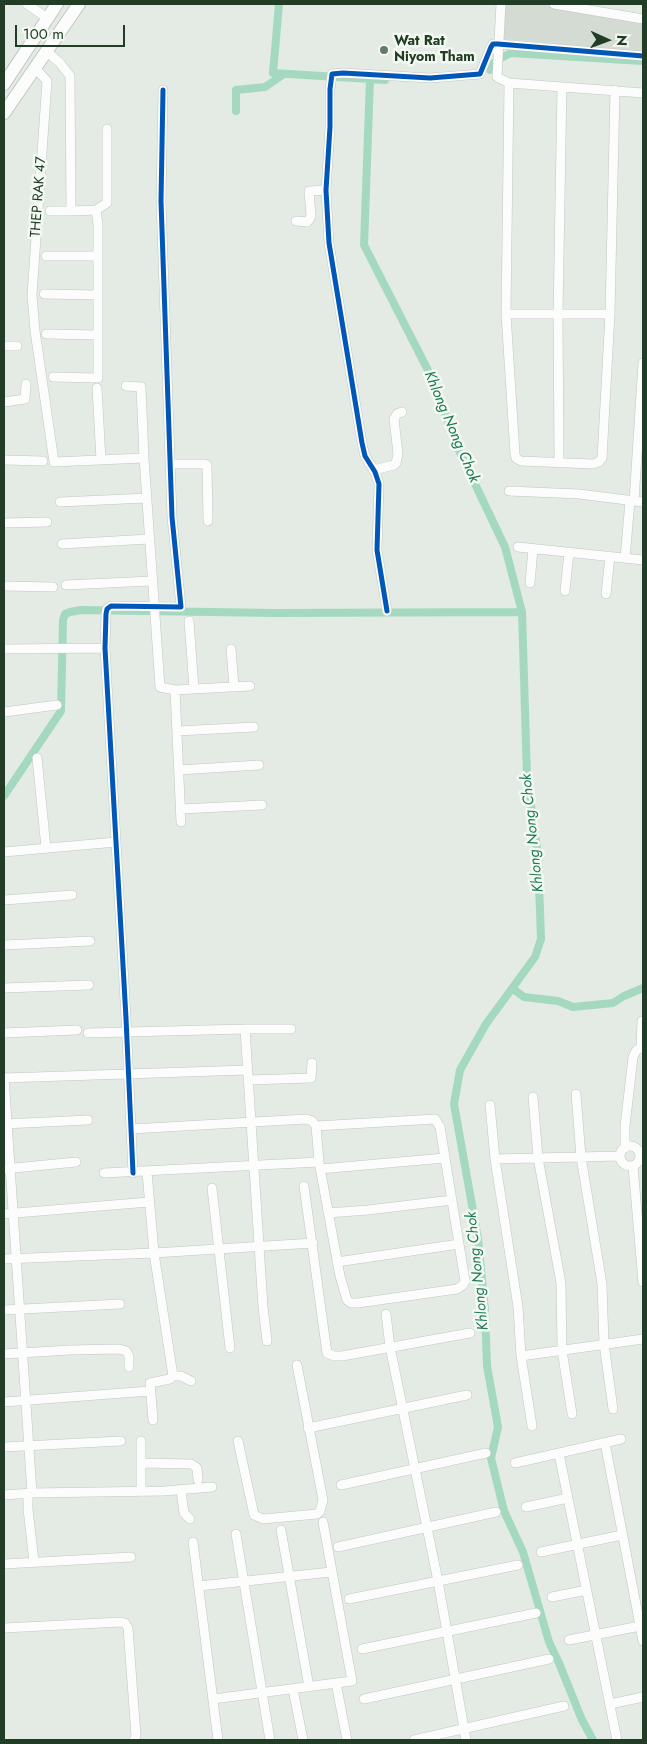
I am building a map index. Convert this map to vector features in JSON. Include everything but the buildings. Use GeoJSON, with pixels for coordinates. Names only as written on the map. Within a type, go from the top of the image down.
{"type":"FeatureCollection","features":[{"type":"Feature","properties":{"kind":"main road"},"geometry":{"type":"LineString","coordinates":[[4,84],[57,4]]}},
{"type":"Feature","properties":{"kind":"main road"},"geometry":{"type":"LineString","coordinates":[[4,114],[79,4]]}},
{"type":"Feature","properties":{"kind":"street"},"geometry":{"type":"LineString","coordinates":[[27,4],[48,18]]}},
{"type":"Feature","properties":{"kind":"street"},"geometry":{"type":"LineString","coordinates":[[501,4],[497,76],[509,82],[643,93]]}},
{"type":"Feature","properties":{"kind":"street"},"geometry":{"type":"LineString","coordinates":[[554,4],[643,19]]}},
{"type":"Feature","properties":{"kind":"street"},"geometry":{"type":"LineString","coordinates":[[387,611],[377,550],[379,484],[365,456],[362,444],[329,243],[326,190],[332,74],[430,78],[480,74],[493,44],[498,46],[643,56]]}},
{"type":"Feature","properties":{"kind":"street"},"geometry":{"type":"LineString","coordinates":[[47,52],[60,63],[70,76],[71,211]]}},
{"type":"Feature","properties":{"kind":"street","name":"THEP RAK 47"},"geometry":{"type":"LineString","coordinates":[[34,68],[47,81],[32,295],[35,331],[54,462],[101,460]]}},
{"type":"Feature","properties":{"kind":"street"},"geometry":{"type":"LineString","coordinates":[[509,82],[506,314],[516,458],[521,461],[593,464],[599,462],[602,458],[610,314],[615,90]]}},
{"type":"Feature","properties":{"kind":"street"},"geometry":{"type":"LineString","coordinates":[[559,463],[558,313],[562,86]]}},
{"type":"Feature","properties":{"kind":"street"},"geometry":{"type":"LineString","coordinates":[[133,1173],[127,1031],[105,648],[106,611],[111,606],[154,610],[182,607],[172,517],[170,464],[162,201],[163,90]]}},
{"type":"Feature","properties":{"kind":"street"},"geometry":{"type":"LineString","coordinates":[[50,211],[96,210],[107,203],[107,128]]}},
{"type":"Feature","properties":{"kind":"street"},"geometry":{"type":"LineString","coordinates":[[296,222],[308,222],[311,216],[309,191],[326,190]]}},
{"type":"Feature","properties":{"kind":"street"},"geometry":{"type":"LineString","coordinates":[[53,377],[98,378],[98,224],[96,210]]}},
{"type":"Feature","properties":{"kind":"street"},"geometry":{"type":"LineString","coordinates":[[46,256],[98,256]]}},
{"type":"Feature","properties":{"kind":"street"},"geometry":{"type":"LineString","coordinates":[[44,294],[98,295]]}},
{"type":"Feature","properties":{"kind":"street"},"geometry":{"type":"LineString","coordinates":[[506,314],[610,314]]}},
{"type":"Feature","properties":{"kind":"street"},"geometry":{"type":"LineString","coordinates":[[46,334],[98,335]]}},
{"type":"Feature","properties":{"kind":"street"},"geometry":{"type":"LineString","coordinates":[[4,346],[17,346]]}},
{"type":"Feature","properties":{"kind":"street"},"geometry":{"type":"LineString","coordinates":[[625,558],[636,501],[643,363]]}},
{"type":"Feature","properties":{"kind":"street"},"geometry":{"type":"LineString","coordinates":[[4,402],[24,400],[26,384]]}},
{"type":"Feature","properties":{"kind":"street"},"geometry":{"type":"LineString","coordinates":[[126,386],[141,387],[149,539],[160,687],[175,690],[250,686]]}},
{"type":"Feature","properties":{"kind":"street"},"geometry":{"type":"LineString","coordinates":[[97,388],[101,460],[144,458]]}},
{"type":"Feature","properties":{"kind":"street"},"geometry":{"type":"LineString","coordinates":[[373,470],[396,463],[398,454],[394,419],[397,414],[402,412]]}},
{"type":"Feature","properties":{"kind":"street"},"geometry":{"type":"LineString","coordinates":[[4,460],[43,461]]}},
{"type":"Feature","properties":{"kind":"street"},"geometry":{"type":"LineString","coordinates":[[170,464],[207,465],[208,521]]}},
{"type":"Feature","properties":{"kind":"street"},"geometry":{"type":"LineString","coordinates":[[509,491],[579,494],[636,501]]}},
{"type":"Feature","properties":{"kind":"street"},"geometry":{"type":"LineString","coordinates":[[60,502],[147,498]]}},
{"type":"Feature","properties":{"kind":"street"},"geometry":{"type":"LineString","coordinates":[[4,523],[47,522]]}},
{"type":"Feature","properties":{"kind":"street"},"geometry":{"type":"LineString","coordinates":[[62,544],[149,539]]}},
{"type":"Feature","properties":{"kind":"street"},"geometry":{"type":"LineString","coordinates":[[518,547],[643,560]]}},
{"type":"Feature","properties":{"kind":"street"},"geometry":{"type":"LineString","coordinates":[[530,583],[533,549]]}},
{"type":"Feature","properties":{"kind":"street"},"geometry":{"type":"LineString","coordinates":[[566,591],[568,552]]}},
{"type":"Feature","properties":{"kind":"street"},"geometry":{"type":"LineString","coordinates":[[606,594],[610,556]]}},
{"type":"Feature","properties":{"kind":"street"},"geometry":{"type":"LineString","coordinates":[[66,585],[152,581]]}},
{"type":"Feature","properties":{"kind":"street"},"geometry":{"type":"LineString","coordinates":[[4,586],[53,587]]}},
{"type":"Feature","properties":{"kind":"street"},"geometry":{"type":"LineString","coordinates":[[188,621],[194,689]]}},
{"type":"Feature","properties":{"kind":"street"},"geometry":{"type":"LineString","coordinates":[[4,649],[105,648]]}},
{"type":"Feature","properties":{"kind":"street"},"geometry":{"type":"LineString","coordinates":[[231,649],[234,687]]}},
{"type":"Feature","properties":{"kind":"street"},"geometry":{"type":"LineString","coordinates":[[175,690],[181,822]]}},
{"type":"Feature","properties":{"kind":"street"},"geometry":{"type":"LineString","coordinates":[[4,712],[57,705]]}},
{"type":"Feature","properties":{"kind":"street"},"geometry":{"type":"LineString","coordinates":[[177,730],[254,727]]}},
{"type":"Feature","properties":{"kind":"street"},"geometry":{"type":"LineString","coordinates":[[37,758],[46,848]]}},
{"type":"Feature","properties":{"kind":"street"},"geometry":{"type":"LineString","coordinates":[[179,770],[259,764]]}},
{"type":"Feature","properties":{"kind":"street"},"geometry":{"type":"LineString","coordinates":[[180,809],[262,805]]}},
{"type":"Feature","properties":{"kind":"street"},"geometry":{"type":"LineString","coordinates":[[4,852],[116,842]]}},
{"type":"Feature","properties":{"kind":"street"},"geometry":{"type":"LineString","coordinates":[[4,900],[72,895]]}},
{"type":"Feature","properties":{"kind":"street"},"geometry":{"type":"LineString","coordinates":[[4,945],[90,940]]}},
{"type":"Feature","properties":{"kind":"street"},"geometry":{"type":"LineString","coordinates":[[4,988],[89,985]]}},
{"type":"Feature","properties":{"kind":"street"},"geometry":{"type":"LineString","coordinates":[[633,1166],[624,1164],[622,1152],[633,1057],[642,1046],[642,1021]]}},
{"type":"Feature","properties":{"kind":"street"},"geometry":{"type":"LineString","coordinates":[[245,1029],[250,1122],[267,1340]]}},
{"type":"Feature","properties":{"kind":"street"},"geometry":{"type":"LineString","coordinates":[[88,1033],[291,1029]]}},
{"type":"Feature","properties":{"kind":"street"},"geometry":{"type":"LineString","coordinates":[[4,1033],[76,1030]]}},
{"type":"Feature","properties":{"kind":"street"},"geometry":{"type":"LineString","coordinates":[[248,1080],[311,1078],[312,1063]]}},
{"type":"Feature","properties":{"kind":"street"},"geometry":{"type":"LineString","coordinates":[[34,1562],[28,1509],[30,1493],[29,1445],[14,1213],[7,1169],[4,1078],[247,1070]]}},
{"type":"Feature","properties":{"kind":"street"},"geometry":{"type":"LineString","coordinates":[[576,1094],[581,1157],[602,1284],[604,1344],[613,1408]]}},
{"type":"Feature","properties":{"kind":"street"},"geometry":{"type":"LineString","coordinates":[[533,1097],[538,1158],[560,1283],[562,1350],[572,1414]]}},
{"type":"Feature","properties":{"kind":"street"},"geometry":{"type":"LineString","coordinates":[[490,1105],[495,1159],[518,1307],[521,1356],[532,1426]]}},
{"type":"Feature","properties":{"kind":"street"},"geometry":{"type":"LineString","coordinates":[[5,1124],[88,1120]]}},
{"type":"Feature","properties":{"kind":"street"},"geometry":{"type":"LineString","coordinates":[[131,1129],[312,1120],[316,1126],[319,1166],[345,1296],[351,1303],[456,1289],[463,1285],[465,1281],[440,1126],[435,1120],[316,1126]]}},
{"type":"Feature","properties":{"kind":"street"},"geometry":{"type":"LineString","coordinates":[[495,1159],[581,1157],[622,1152],[630,1146],[635,1147],[642,1155],[640,1160],[633,1166]]}},
{"type":"Feature","properties":{"kind":"street"},"geometry":{"type":"LineString","coordinates":[[104,1173],[133,1173],[253,1164],[319,1166],[445,1158]]}},
{"type":"Feature","properties":{"kind":"street"},"geometry":{"type":"LineString","coordinates":[[7,1169],[76,1162]]}},
{"type":"Feature","properties":{"kind":"street"},"geometry":{"type":"LineString","coordinates":[[633,1166],[643,1282]]}},
{"type":"Feature","properties":{"kind":"street"},"geometry":{"type":"LineString","coordinates":[[146,1172],[154,1253],[172,1376]]}},
{"type":"Feature","properties":{"kind":"street"},"geometry":{"type":"LineString","coordinates":[[304,1186],[327,1353],[334,1356],[342,1356],[470,1332]]}},
{"type":"Feature","properties":{"kind":"street"},"geometry":{"type":"LineString","coordinates":[[212,1188],[230,1348]]}},
{"type":"Feature","properties":{"kind":"street"},"geometry":{"type":"LineString","coordinates":[[328,1212],[368,1210],[452,1200]]}},
{"type":"Feature","properties":{"kind":"street"},"geometry":{"type":"LineString","coordinates":[[4,1214],[148,1202]]}},
{"type":"Feature","properties":{"kind":"street"},"geometry":{"type":"LineString","coordinates":[[4,1259],[219,1250],[313,1243]]}},
{"type":"Feature","properties":{"kind":"street"},"geometry":{"type":"LineString","coordinates":[[338,1262],[459,1244]]}},
{"type":"Feature","properties":{"kind":"street"},"geometry":{"type":"LineString","coordinates":[[4,1310],[120,1304]]}},
{"type":"Feature","properties":{"kind":"street"},"geometry":{"type":"LineString","coordinates":[[386,1314],[390,1347],[438,1581],[466,1740]]}},
{"type":"Feature","properties":{"kind":"street"},"geometry":{"type":"LineString","coordinates":[[521,1356],[643,1339]]}},
{"type":"Feature","properties":{"kind":"street"},"geometry":{"type":"LineString","coordinates":[[4,1354],[119,1349],[126,1351],[129,1356],[129,1366]]}},
{"type":"Feature","properties":{"kind":"street"},"geometry":{"type":"LineString","coordinates":[[238,1441],[254,1515],[263,1519],[317,1514],[322,1508],[323,1500],[297,1365]]}},
{"type":"Feature","properties":{"kind":"street"},"geometry":{"type":"LineString","coordinates":[[153,1420],[149,1385],[151,1382],[170,1379],[172,1376],[181,1376],[191,1381]]}},
{"type":"Feature","properties":{"kind":"street"},"geometry":{"type":"LineString","coordinates":[[4,1402],[150,1391]]}},
{"type":"Feature","properties":{"kind":"street"},"geometry":{"type":"LineString","coordinates":[[308,1428],[467,1395]]}},
{"type":"Feature","properties":{"kind":"street"},"geometry":{"type":"LineString","coordinates":[[515,1463],[621,1440]]}},
{"type":"Feature","properties":{"kind":"street"},"geometry":{"type":"LineString","coordinates":[[4,1447],[121,1441]]}},
{"type":"Feature","properties":{"kind":"street"},"geometry":{"type":"LineString","coordinates":[[141,1441],[141,1492]]}},
{"type":"Feature","properties":{"kind":"street"},"geometry":{"type":"LineString","coordinates":[[605,1444],[643,1642]]}},
{"type":"Feature","properties":{"kind":"street"},"geometry":{"type":"LineString","coordinates":[[341,1485],[486,1453]]}},
{"type":"Feature","properties":{"kind":"street"},"geometry":{"type":"LineString","coordinates":[[559,1454],[617,1740]]}},
{"type":"Feature","properties":{"kind":"street"},"geometry":{"type":"LineString","coordinates":[[141,1463],[191,1464],[197,1468],[198,1480]]}},
{"type":"Feature","properties":{"kind":"street"},"geometry":{"type":"LineString","coordinates":[[4,1495],[141,1492],[212,1487]]}},
{"type":"Feature","properties":{"kind":"street"},"geometry":{"type":"LineString","coordinates":[[181,1490],[184,1512],[190,1519]]}},
{"type":"Feature","properties":{"kind":"street"},"geometry":{"type":"LineString","coordinates":[[526,1508],[568,1498]]}},
{"type":"Feature","properties":{"kind":"street"},"geometry":{"type":"LineString","coordinates":[[338,1547],[496,1512]]}},
{"type":"Feature","properties":{"kind":"street"},"geometry":{"type":"LineString","coordinates":[[213,1700],[352,1681],[323,1522]]}},
{"type":"Feature","properties":{"kind":"street"},"geometry":{"type":"LineString","coordinates":[[281,1530],[309,1686]]}},
{"type":"Feature","properties":{"kind":"street"},"geometry":{"type":"LineString","coordinates":[[236,1534],[270,1740]]}},
{"type":"Feature","properties":{"kind":"street"},"geometry":{"type":"LineString","coordinates":[[541,1552],[622,1535]]}},
{"type":"Feature","properties":{"kind":"street"},"geometry":{"type":"LineString","coordinates":[[193,1542],[218,1740]]}},
{"type":"Feature","properties":{"kind":"street"},"geometry":{"type":"LineString","coordinates":[[4,1564],[131,1557]]}},
{"type":"Feature","properties":{"kind":"street"},"geometry":{"type":"LineString","coordinates":[[349,1599],[518,1565]]}},
{"type":"Feature","properties":{"kind":"street"},"geometry":{"type":"LineString","coordinates":[[199,1586],[331,1572]]}},
{"type":"Feature","properties":{"kind":"street"},"geometry":{"type":"LineString","coordinates":[[552,1597],[587,1590]]}},
{"type":"Feature","properties":{"kind":"street"},"geometry":{"type":"LineString","coordinates":[[362,1649],[536,1613]]}},
{"type":"Feature","properties":{"kind":"street"},"geometry":{"type":"LineString","coordinates":[[4,1628],[125,1623],[128,1628],[136,1736],[134,1740]]}},
{"type":"Feature","properties":{"kind":"street"},"geometry":{"type":"LineString","coordinates":[[569,1640],[640,1626]]}},
{"type":"Feature","properties":{"kind":"street"},"geometry":{"type":"LineString","coordinates":[[364,1699],[549,1659]]}},
{"type":"Feature","properties":{"kind":"street"},"geometry":{"type":"LineString","coordinates":[[336,1683],[347,1740]]}},
{"type":"Feature","properties":{"kind":"street"},"geometry":{"type":"LineString","coordinates":[[294,1689],[303,1740]]}},
{"type":"Feature","properties":{"kind":"street"},"geometry":{"type":"LineString","coordinates":[[610,1704],[643,1697]]}},
{"type":"Feature","properties":{"kind":"street"},"geometry":{"type":"LineString","coordinates":[[414,1740],[564,1706]]}},
{"type":"Feature","properties":{"kind":"shaded area"},"geometry":{"type":"Polygon","coordinates":[[[505,4],[541,4],[643,22],[643,52],[504,39],[505,4]]]}},
{"type":"Feature","properties":{"kind":"waterway","name":"Khlong Nong Chok"},"geometry":{"type":"LineString","coordinates":[[279,4],[273,73],[370,79],[364,245],[435,384],[455,442],[505,547],[522,612],[527,777],[538,855],[541,939],[535,957],[486,1024],[460,1070],[454,1104],[478,1239],[485,1311],[487,1366],[498,1427],[491,1458],[504,1511],[523,1552],[549,1642],[582,1720],[593,1740]]}},
{"type":"Feature","properties":{"kind":"waterway"},"geometry":{"type":"LineString","coordinates":[[490,70],[493,64],[511,53],[643,61]]}},
{"type":"Feature","properties":{"kind":"waterway"},"geometry":{"type":"LineString","coordinates":[[236,111],[236,90],[265,87],[284,74]]}},
{"type":"Feature","properties":{"kind":"waterway"},"geometry":{"type":"LineString","coordinates":[[370,79],[385,80]]}},
{"type":"Feature","properties":{"kind":"waterway"},"geometry":{"type":"LineString","coordinates":[[4,796],[61,711],[63,620],[65,614],[70,612],[81,610],[275,613],[522,612]]}},
{"type":"Feature","properties":{"kind":"waterway"},"geometry":{"type":"LineString","coordinates":[[513,989],[524,997],[558,1001],[573,1007],[613,1003],[643,988]]}},
{"type":"Feature","properties":{"kind":"cycle path"},"geometry":{"type":"LineString","coordinates":[[387,611],[377,550],[379,484],[375,472],[365,456],[362,443],[329,243],[326,190],[332,74],[430,78],[480,74],[493,44],[643,56]]}},
{"type":"Feature","properties":{"kind":"cycle path"},"geometry":{"type":"LineString","coordinates":[[133,1173],[105,648],[106,614],[107,609],[111,606],[181,607],[172,517],[161,201],[163,90]]}},
{"type":"Feature","properties":{"kind":"place","name":"Wat Rat Niyom Tham"},"geometry":{"type":"Point","coordinates":[384,50]}}]}
